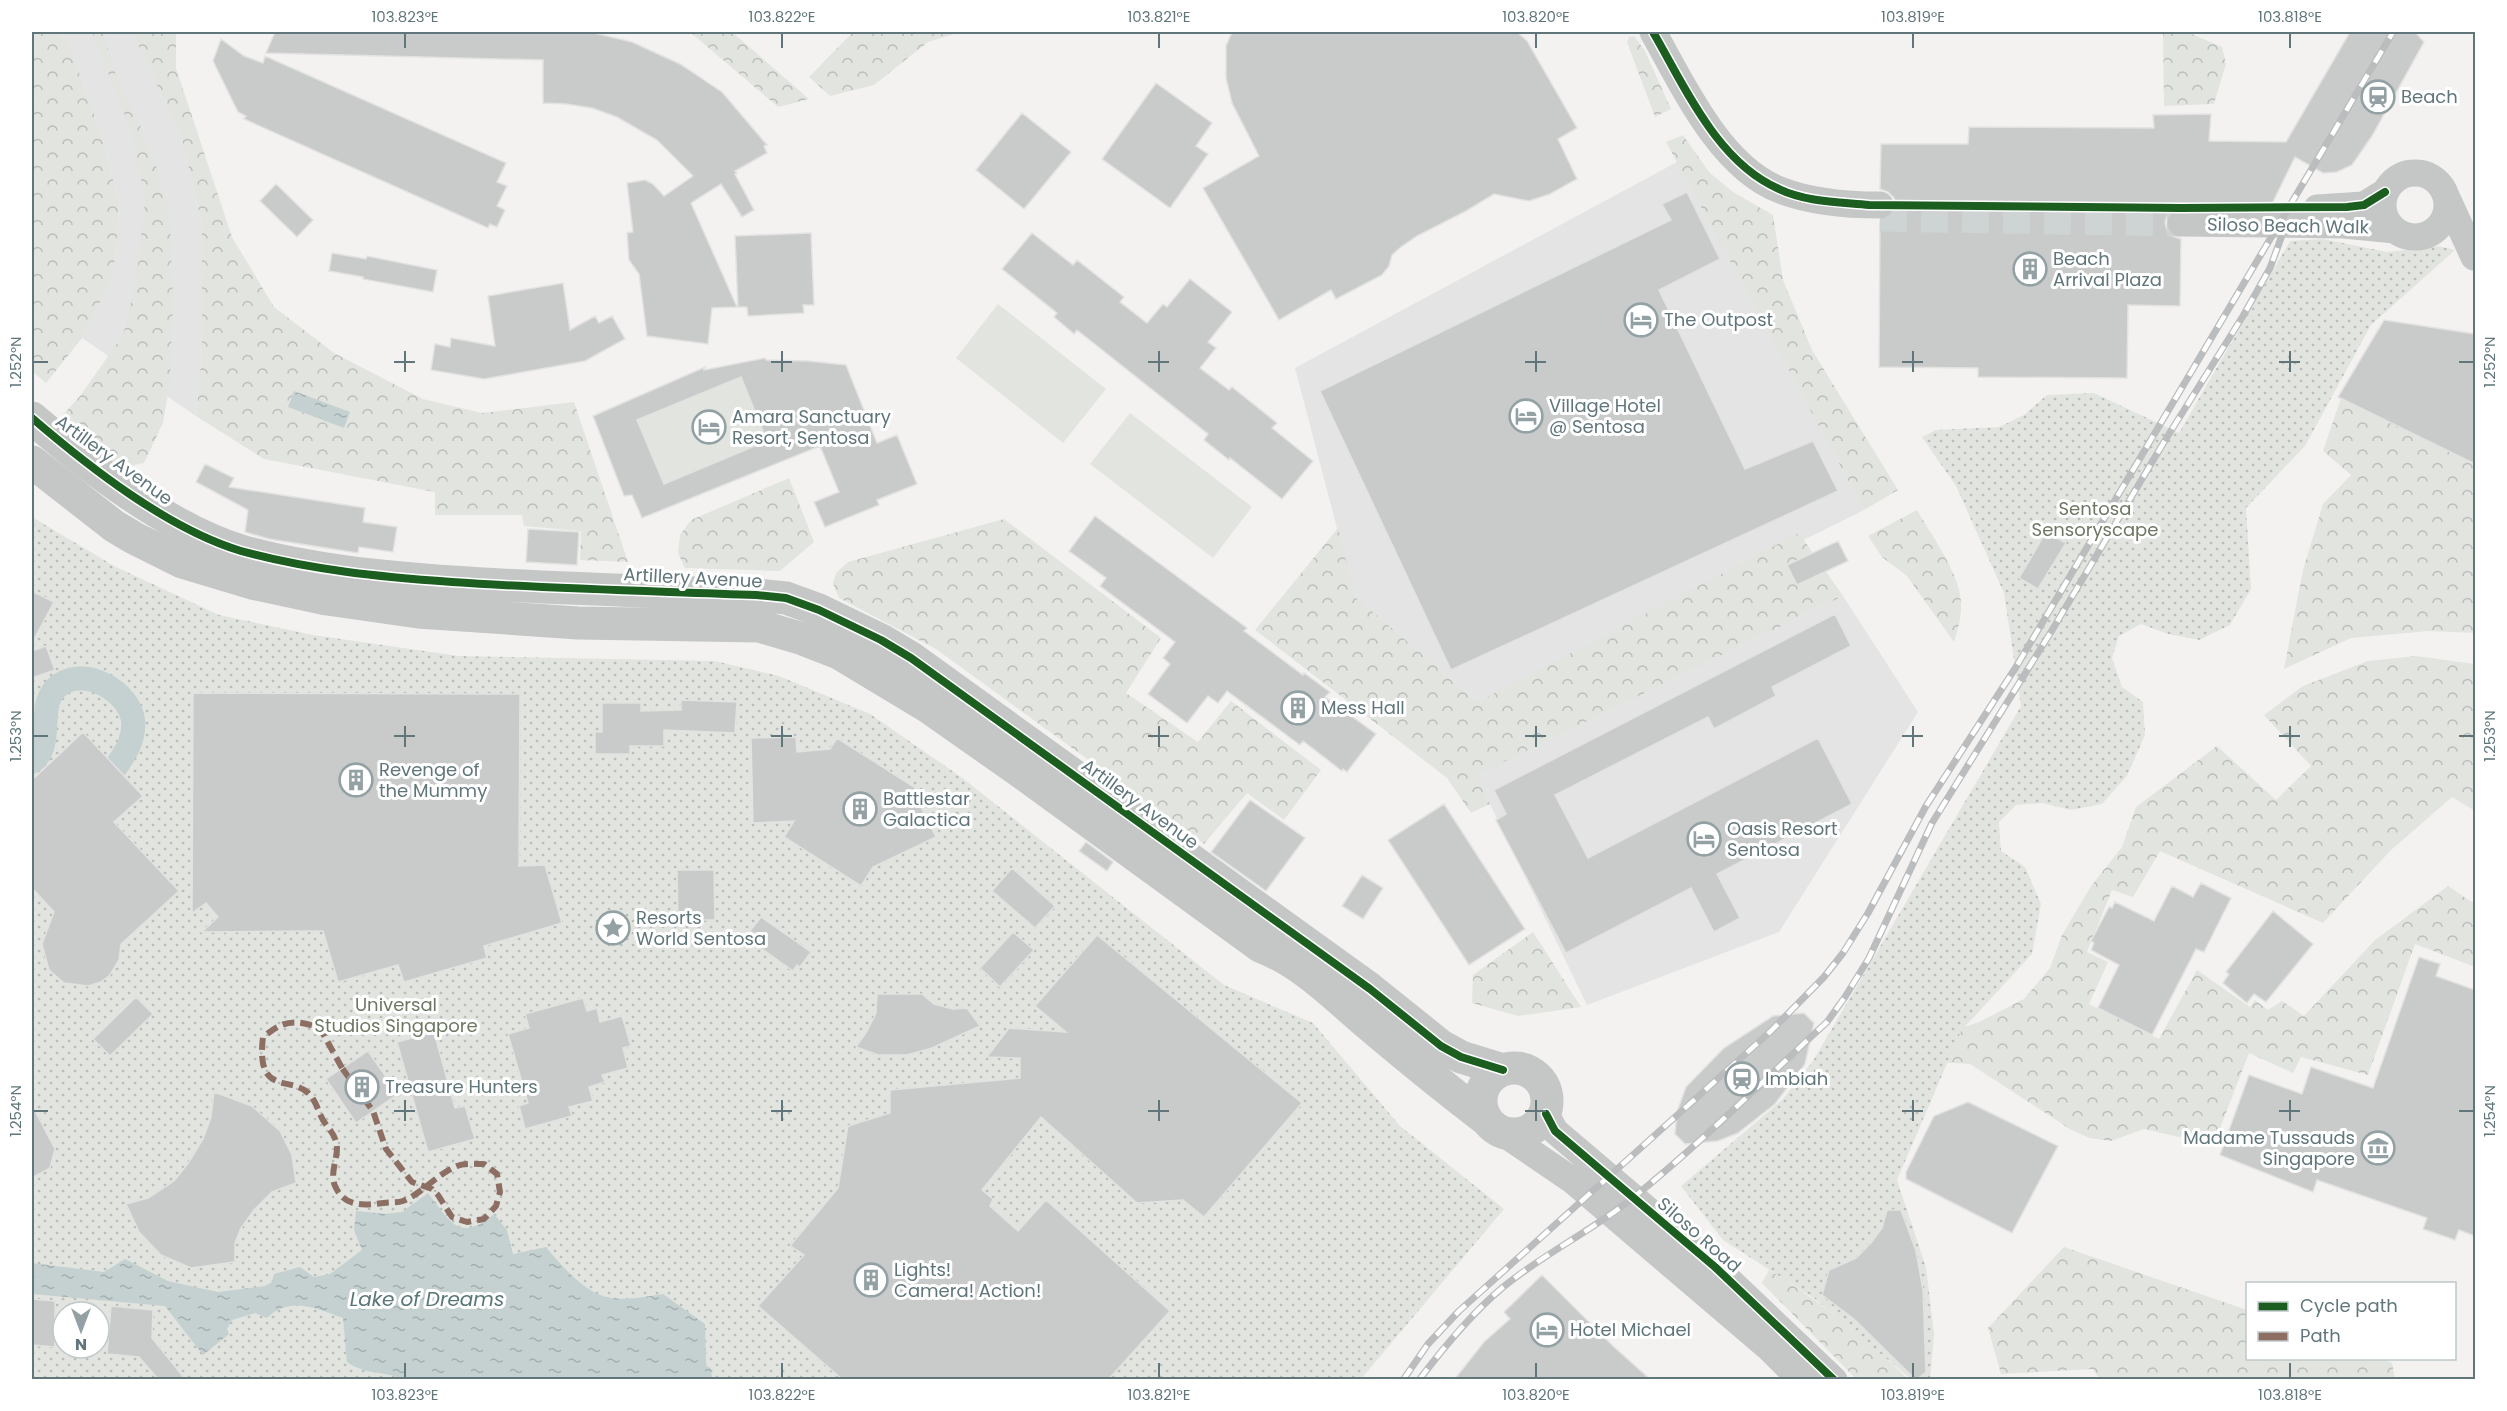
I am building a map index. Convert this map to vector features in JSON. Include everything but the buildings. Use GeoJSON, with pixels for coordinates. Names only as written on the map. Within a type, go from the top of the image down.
{"type":"FeatureCollection","features":[{"type":"Feature","properties":{"kind":"street"},"geometry":{"type":"LineString","coordinates":[[1653,32],[1718,142],[1759,185],[1875,211]]}},
{"type":"Feature","properties":{"kind":"street","name":"Siloso Beach Walk"},"geometry":{"type":"LineString","coordinates":[[2394,230],[2384,216],[2382,200],[2385,192],[2397,177],[2416,172],[2434,179],[2445,194],[2475,258]]}},
{"type":"Feature","properties":{"kind":"street","name":"Siloso Beach Walk"},"geometry":{"type":"LineString","coordinates":[[2385,192],[2364,205],[2181,216],[2344,225],[2394,230],[2411,237],[2429,234],[2450,239],[2475,258]]}},
{"type":"Feature","properties":{"kind":"street"},"geometry":{"type":"LineString","coordinates":[[2429,234],[2443,221],[2446,213],[2445,194]]}},
{"type":"Feature","properties":{"kind":"street","name":"Artillery Avenue"},"geometry":{"type":"LineString","coordinates":[[32,418],[98,471],[140,500],[175,521],[240,550],[356,573],[408,579],[511,586],[756,595],[786,598],[819,610],[881,640],[911,658],[1370,989],[1451,1053],[1503,1070],[1516,1067],[1526,1070],[1542,1082],[1548,1103],[1546,1114]]}},
{"type":"Feature","properties":{"kind":"street"},"geometry":{"type":"LineString","coordinates":[[32,462],[114,526],[134,538],[192,565],[223,576],[281,590],[375,607],[463,616],[578,623],[759,626],[839,653],[927,706],[1260,946],[1283,955],[1314,978],[1440,1085],[1572,1180],[1769,1348],[1801,1380]]}},
{"type":"Feature","properties":{"kind":"street"},"geometry":{"type":"LineString","coordinates":[[1503,1070],[1487,1082],[1483,1091],[1483,1111],[1494,1125],[1521,1133],[1531,1130],[1546,1114]]}},
{"type":"Feature","properties":{"kind":"street","name":"Siloso Road"},"geometry":{"type":"LineString","coordinates":[[1546,1114],[1555,1131],[1715,1267],[1834,1380]]}},
{"type":"Feature","properties":{"kind":"shaded area"},"geometry":{"type":"Polygon","coordinates":[[[59,32],[132,32],[182,138],[202,225],[202,351],[196,416],[82,338],[113,277],[120,207],[100,131],[70,47],[59,32]]]}},
{"type":"Feature","properties":{"kind":"shaded area","name":"Village Hotel @ Sentosa"},"geometry":{"type":"Polygon","coordinates":[[[1677,162],[1864,510],[1478,702],[1355,597],[1295,368],[1677,162]]]}},
{"type":"Feature","properties":{"kind":"shaded area"},"geometry":{"type":"Polygon","coordinates":[[[1843,596],[1918,712],[1779,932],[1587,1005],[1476,775],[1843,596]]]}},
{"type":"Feature","properties":{"kind":"green space"},"geometry":{"type":"Polygon","coordinates":[[[32,32],[59,32],[70,47],[100,131],[120,207],[113,277],[82,338],[46,383],[32,371],[32,32]]]}},
{"type":"Feature","properties":{"kind":"green space"},"geometry":{"type":"Polygon","coordinates":[[[92,32],[103,32],[120,89],[139,123],[156,166],[170,221],[173,303],[170,381],[163,423],[144,463],[121,468],[110,464],[61,417],[80,396],[123,335],[136,282],[145,201],[133,137],[92,32]]]}},
{"type":"Feature","properties":{"kind":"green space"},"geometry":{"type":"Polygon","coordinates":[[[132,32],[176,32],[176,68],[232,237],[274,307],[334,353],[423,399],[482,413],[574,402],[628,562],[580,560],[581,531],[524,526],[522,515],[435,515],[435,492],[264,459],[196,416],[202,351],[202,225],[182,138],[132,32]]]}},
{"type":"Feature","properties":{"kind":"green space"},"geometry":{"type":"Polygon","coordinates":[[[690,32],[732,32],[809,99],[778,107],[690,32]]]}},
{"type":"Feature","properties":{"kind":"green space"},"geometry":{"type":"Polygon","coordinates":[[[853,32],[961,32],[928,42],[874,85],[830,96],[809,77],[853,32]]]}},
{"type":"Feature","properties":{"kind":"green space"},"geometry":{"type":"Polygon","coordinates":[[[2163,32],[2187,32],[2222,47],[2226,64],[2214,104],[2164,106],[2163,32]]]}},
{"type":"Feature","properties":{"kind":"green space"},"geometry":{"type":"Polygon","coordinates":[[[1634,36],[1645,51],[1671,109],[1655,117],[1627,42],[1629,37],[1634,36]]]}},
{"type":"Feature","properties":{"kind":"green space"},"geometry":{"type":"Polygon","coordinates":[[[1683,135],[1709,172],[1733,192],[1773,215],[1783,280],[1812,350],[1898,490],[1864,510],[1666,142],[1683,135]]]}},
{"type":"Feature","properties":{"kind":"green space","name":"Sentosa Sensoryscape"},"geometry":{"type":"Polygon","coordinates":[[[2323,239],[2387,252],[2438,246],[2455,250],[2371,325],[2305,446],[2246,508],[2251,589],[2230,625],[2199,640],[2168,634],[2141,624],[2119,636],[2112,658],[2122,687],[2143,702],[2145,735],[2127,776],[2102,804],[2071,810],[2042,803],[2016,805],[1999,822],[2001,851],[2025,867],[2041,904],[2032,954],[1961,1031],[1897,1180],[1926,1267],[1934,1334],[1930,1379],[1911,1379],[1815,1299],[1723,1240],[1681,1186],[1782,1100],[1813,1061],[2021,706],[2004,593],[1956,486],[1922,437],[1936,430],[1999,427],[2024,415],[2047,395],[2094,393],[2179,433],[2290,241],[2323,239]]]}},
{"type":"Feature","properties":{"kind":"green space"},"geometry":{"type":"Polygon","coordinates":[[[998,304],[1106,389],[1063,443],[956,358],[998,304]]]}},
{"type":"Feature","properties":{"kind":"green space"},"geometry":{"type":"Polygon","coordinates":[[[741,377],[767,441],[664,484],[637,420],[741,377]]]}},
{"type":"Feature","properties":{"kind":"green space"},"geometry":{"type":"Polygon","coordinates":[[[2341,398],[2475,462],[2475,633],[2429,631],[2351,638],[2284,669],[2303,570],[2323,504],[2351,475],[2323,451],[2341,398]]]}},
{"type":"Feature","properties":{"kind":"green space"},"geometry":{"type":"Polygon","coordinates":[[[1130,413],[1252,507],[1213,558],[1090,464],[1130,413]]]}},
{"type":"Feature","properties":{"kind":"green space"},"geometry":{"type":"Polygon","coordinates":[[[789,478],[814,542],[780,571],[685,568],[678,553],[680,535],[691,520],[789,478]]]}},
{"type":"Feature","properties":{"kind":"green space"},"geometry":{"type":"Polygon","coordinates":[[[1917,510],[1944,554],[1959,590],[1961,612],[1954,642],[1907,576],[1882,557],[1868,536],[1917,510]]]}},
{"type":"Feature","properties":{"kind":"green space","name":"Universal Studios Singapore"},"geometry":{"type":"Polygon","coordinates":[[[32,517],[114,566],[219,615],[313,635],[459,656],[715,661],[779,676],[870,714],[961,777],[1224,985],[1313,1023],[1400,1126],[1504,1209],[1361,1379],[32,1380],[32,517]]]}},
{"type":"Feature","properties":{"kind":"green space"},"geometry":{"type":"Polygon","coordinates":[[[1004,519],[1161,638],[1126,693],[1198,742],[1231,701],[1321,770],[1284,820],[1247,793],[1204,844],[936,649],[839,598],[833,583],[836,573],[848,562],[1004,519]]]}},
{"type":"Feature","properties":{"kind":"green space"},"geometry":{"type":"Polygon","coordinates":[[[1338,528],[1355,597],[1478,702],[1799,533],[1843,596],[1477,775],[1490,804],[1471,813],[1447,778],[1255,630],[1338,528]]]}},
{"type":"Feature","properties":{"kind":"green space"},"geometry":{"type":"Polygon","coordinates":[[[2416,656],[2475,664],[2475,811],[2452,797],[2390,851],[2323,923],[2160,851],[2133,897],[2112,890],[2087,952],[2108,962],[2089,1004],[2159,1039],[2197,970],[2250,1007],[2255,1000],[2268,1010],[2282,1001],[2304,1016],[2375,940],[2448,886],[2475,904],[2475,967],[2415,944],[2368,1075],[2301,1057],[2293,1073],[2249,1053],[2219,1131],[2179,1137],[2144,1129],[2111,1141],[2089,1138],[2070,1129],[1970,1064],[1920,1061],[1940,1035],[1979,1022],[2024,999],[2050,968],[2062,935],[2091,886],[2122,847],[2136,807],[2217,746],[2276,800],[2311,766],[2264,715],[2303,686],[2368,661],[2416,656]]]}},
{"type":"Feature","properties":{"kind":"green space"},"geometry":{"type":"Polygon","coordinates":[[[1533,932],[1581,1007],[1518,1016],[1472,1003],[1473,975],[1533,932]]]}},
{"type":"Feature","properties":{"kind":"green space"},"geometry":{"type":"Polygon","coordinates":[[[2064,1247],[2246,1310],[2246,1360],[2386,1360],[2392,1363],[2395,1379],[2101,1380],[2092,1369],[2001,1374],[1988,1328],[2064,1247]]]}},
{"type":"Feature","properties":{"kind":"green space"},"geometry":{"type":"Polygon","coordinates":[[[1769,1270],[1842,1321],[1908,1379],[1856,1379],[1762,1283],[1769,1270]]]}},
{"type":"Feature","properties":{"kind":"water"},"geometry":{"type":"Polygon","coordinates":[[[294,391],[350,412],[344,428],[288,407],[294,391]]]}},
{"type":"Feature","properties":{"kind":"water","name":"Lake of Dreams"},"geometry":{"type":"Polygon","coordinates":[[[428,1193],[449,1219],[463,1228],[482,1223],[494,1214],[507,1230],[513,1254],[546,1247],[576,1279],[598,1294],[621,1299],[663,1294],[705,1324],[706,1366],[711,1368],[712,1379],[402,1379],[368,1371],[347,1362],[343,1318],[304,1306],[285,1307],[267,1318],[255,1313],[232,1320],[227,1329],[229,1334],[203,1355],[165,1306],[32,1294],[32,1263],[104,1272],[125,1259],[168,1281],[218,1292],[265,1286],[272,1282],[274,1274],[300,1267],[314,1277],[330,1274],[362,1250],[354,1230],[356,1211],[386,1214],[402,1212],[428,1193]]]}},
{"type":"Feature","properties":{"kind":"waterway"},"geometry":{"type":"LineString","coordinates":[[32,762],[39,754],[43,744],[48,701],[53,692],[61,684],[83,679],[105,685],[124,700],[130,710],[133,733],[116,767]]}},
{"type":"Feature","properties":{"kind":"tunnel"},"geometry":{"type":"LineString","coordinates":[[1880,218],[2181,223]]}},
{"type":"Feature","properties":{"kind":"railway"},"geometry":{"type":"LineString","coordinates":[[1403,1380],[1428,1344],[1459,1311],[1771,1031],[1824,977],[1843,953],[1868,913],[1926,806],[2016,667],[2393,32]]}},
{"type":"Feature","properties":{"kind":"railway"},"geometry":{"type":"LineString","coordinates":[[1419,1380],[1458,1331],[1502,1288],[1634,1197],[1708,1133],[1827,1022],[1869,958],[1932,823],[2243,316],[2270,268],[2284,230]]}},
{"type":"Feature","properties":{"kind":"marked path"},"geometry":{"type":"LineString","coordinates":[[342,1068],[320,1028],[296,1022],[277,1027],[263,1037],[262,1057],[265,1070],[271,1078],[306,1091],[334,1136],[337,1148],[333,1178],[340,1194],[357,1204],[401,1202],[416,1194],[422,1189],[429,1184],[443,1174],[457,1166],[484,1164],[497,1174],[500,1192],[496,1206],[484,1219],[467,1222],[452,1217],[432,1189],[412,1182],[386,1149],[373,1111],[342,1068]]}},
{"type":"Feature","properties":{"kind":"cycle path"},"geometry":{"type":"LineString","coordinates":[[1653,32],[1691,99],[1720,142],[1757,177],[1800,197],[1869,205],[2347,207],[2364,205],[2385,192]]}},
{"type":"Feature","properties":{"kind":"cycle path"},"geometry":{"type":"LineString","coordinates":[[32,418],[104,476],[158,512],[213,541],[267,558],[346,572],[426,580],[756,595],[786,598],[819,610],[881,640],[911,658],[1370,989],[1441,1046],[1461,1057],[1503,1070]]}},
{"type":"Feature","properties":{"kind":"cycle path"},"geometry":{"type":"LineString","coordinates":[[1546,1114],[1555,1131],[1715,1267],[1834,1380]]}},
{"type":"Feature","properties":{"kind":"place","name":"Beach"},"geometry":{"type":"Point","coordinates":[2378,97]}},
{"type":"Feature","properties":{"kind":"place","name":"Beach Arrival Plaza"},"geometry":{"type":"Point","coordinates":[2030,269]}},
{"type":"Feature","properties":{"kind":"place","name":"The Outpost"},"geometry":{"type":"Point","coordinates":[1641,320]}},
{"type":"Feature","properties":{"kind":"place","name":"Village Hotel @ Sentosa"},"geometry":{"type":"Point","coordinates":[1526,416]}},
{"type":"Feature","properties":{"kind":"place","name":"Amara Sanctuary Resort, Sentosa"},"geometry":{"type":"Point","coordinates":[709,427]}},
{"type":"Feature","properties":{"kind":"place","name":"Mess Hall"},"geometry":{"type":"Point","coordinates":[1298,708]}},
{"type":"Feature","properties":{"kind":"place","name":"Revenge of the Mummy"},"geometry":{"type":"Point","coordinates":[356,780]}},
{"type":"Feature","properties":{"kind":"place","name":"Battlestar Galactica"},"geometry":{"type":"Point","coordinates":[860,809]}},
{"type":"Feature","properties":{"kind":"place","name":"Oasis Resort Sentosa"},"geometry":{"type":"Point","coordinates":[1704,839]}},
{"type":"Feature","properties":{"kind":"place","name":"Resorts World Sentosa"},"geometry":{"type":"Point","coordinates":[613,928]}},
{"type":"Feature","properties":{"kind":"place","name":"Imbiah"},"geometry":{"type":"Point","coordinates":[1742,1079]}},
{"type":"Feature","properties":{"kind":"place","name":"Treasure Hunters"},"geometry":{"type":"Point","coordinates":[362,1087]}},
{"type":"Feature","properties":{"kind":"place","name":"Madame Tussauds Singapore"},"geometry":{"type":"Point","coordinates":[2378,1148]}},
{"type":"Feature","properties":{"kind":"place","name":"Lights! Camera! Action!"},"geometry":{"type":"Point","coordinates":[871,1280]}},
{"type":"Feature","properties":{"kind":"place","name":"Hotel Michael"},"geometry":{"type":"Point","coordinates":[1547,1330]}}]}
